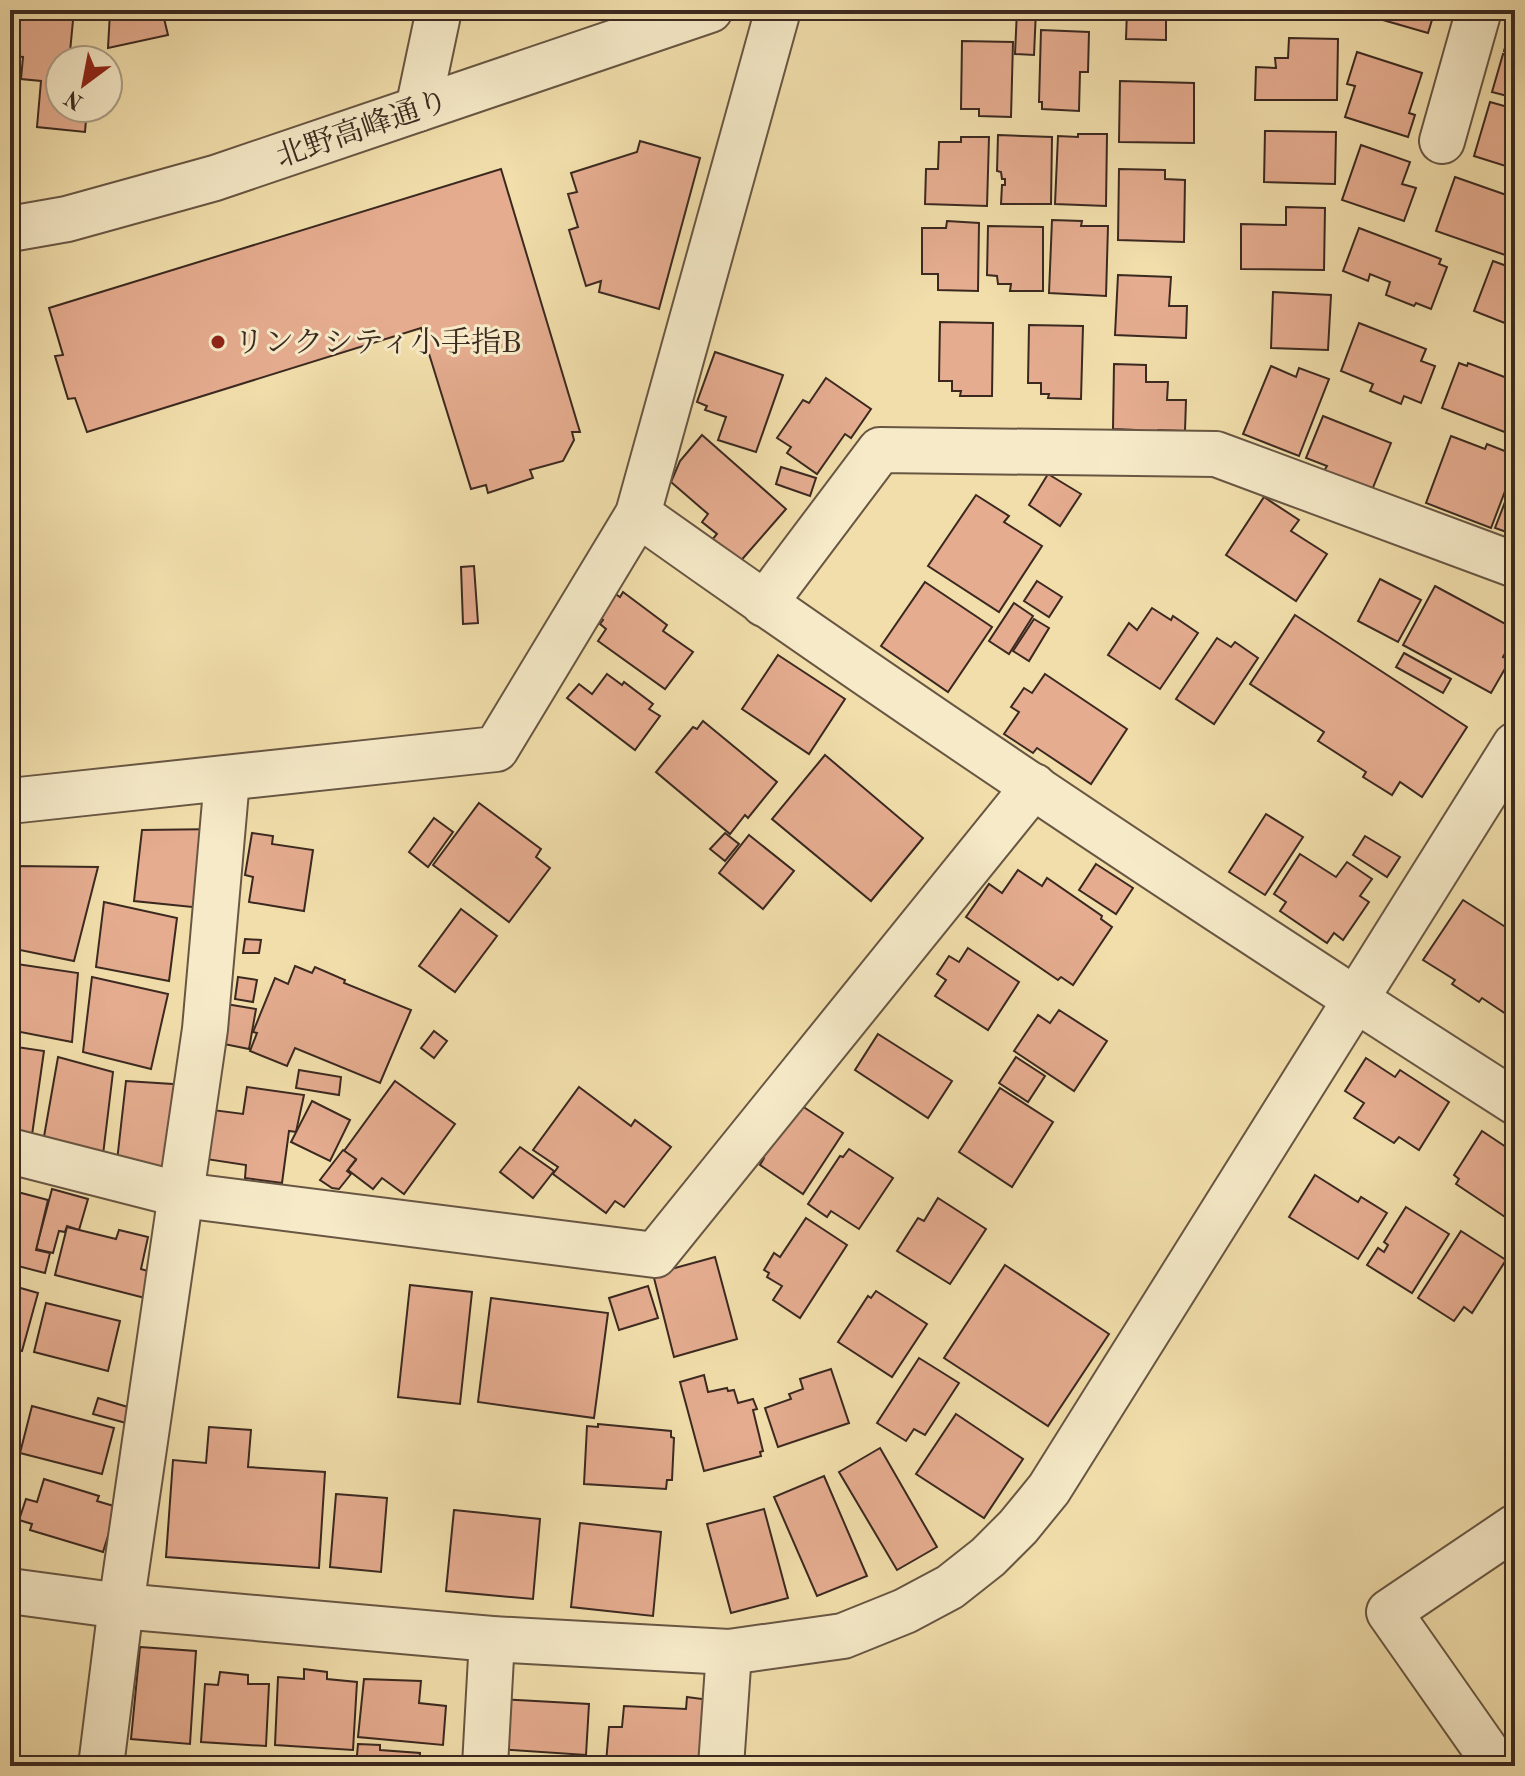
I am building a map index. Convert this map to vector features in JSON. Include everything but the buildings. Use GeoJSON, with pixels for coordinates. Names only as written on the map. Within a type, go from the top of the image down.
{"type":"FeatureCollection","features":[{"type":"Feature","properties":{"kind":"street"},"geometry":{"type":"LineString","coordinates":[[418,109],[439,10]]}},
{"type":"Feature","properties":{"kind":"street","name":"北野高峰通り"},"geometry":{"type":"LineString","coordinates":[[10,229],[67,219],[215,178],[710,10]]}},
{"type":"Feature","properties":{"kind":"street"},"geometry":{"type":"LineString","coordinates":[[10,801],[496,749],[638,514],[778,10]]}},
{"type":"Feature","properties":{"kind":"street"},"geometry":{"type":"LineString","coordinates":[[1442,141],[1479,10]]}},
{"type":"Feature","properties":{"kind":"street"},"geometry":{"type":"LineString","coordinates":[[764,604],[880,450],[1216,454],[1515,565]]}},
{"type":"Feature","properties":{"kind":"street"},"geometry":{"type":"LineString","coordinates":[[638,514],[764,604],[1034,786],[1355,1000],[1515,1102]]}},
{"type":"Feature","properties":{"kind":"street"},"geometry":{"type":"LineString","coordinates":[[10,1591],[121,1606],[492,1639],[729,1652],[843,1636],[905,1611],[950,1587],[988,1557],[1049,1489],[1515,745]]}},
{"type":"Feature","properties":{"kind":"street"},"geometry":{"type":"LineString","coordinates":[[101,1766],[121,1606],[205,1029],[227,779]]}},
{"type":"Feature","properties":{"kind":"street"},"geometry":{"type":"LineString","coordinates":[[10,1151],[182,1195],[655,1255],[1034,786]]}},
{"type":"Feature","properties":{"kind":"street"},"geometry":{"type":"LineString","coordinates":[[1497,1766],[1389,1612],[1515,1527]]}},
{"type":"Feature","properties":{"kind":"street"},"geometry":{"type":"LineString","coordinates":[[485,1766],[492,1639]]}},
{"type":"Feature","properties":{"kind":"street"},"geometry":{"type":"LineString","coordinates":[[721,1766],[729,1652]]}},
{"type":"Feature","properties":{"kind":"place","name":"リンクシティ小手指B"},"geometry":{"type":"Point","coordinates":[218,342]}}]}
